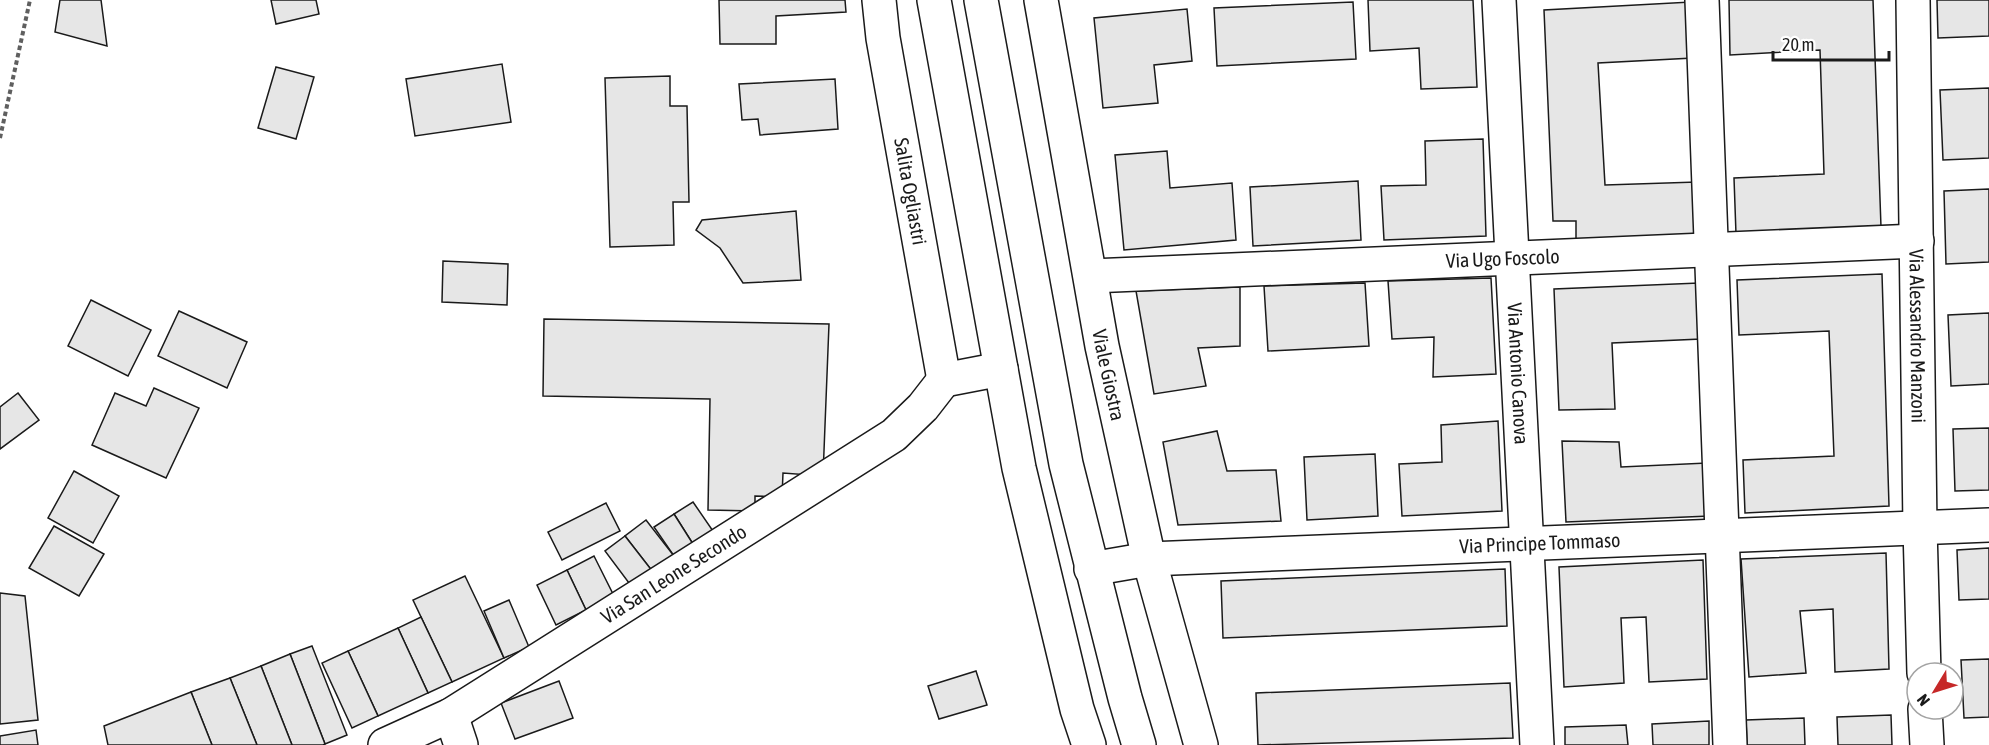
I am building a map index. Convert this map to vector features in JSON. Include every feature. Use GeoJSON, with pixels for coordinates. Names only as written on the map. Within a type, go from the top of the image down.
{"type":"FeatureCollection","features":[{"type":"Feature","properties":{"kind":"street","name":"Salita Ogliastri"},"geometry":{"type":"LineString","coordinates":[[879,0],[883,38],[944,380]]}},
{"type":"Feature","properties":{"kind":"street"},"geometry":{"type":"LineString","coordinates":[[934,0],[1019,468],[1077,709],[1089,745]]}},
{"type":"Feature","properties":{"kind":"street"},"geometry":{"type":"LineString","coordinates":[[981,0],[1066,464],[1091,569],[1139,745]]}},
{"type":"Feature","properties":{"kind":"street","name":"Viale Giostra"},"geometry":{"type":"LineString","coordinates":[[1041,0],[1102,346],[1149,559],[1201,745]]}},
{"type":"Feature","properties":{"kind":"street","name":"Via Antonio Canova"},"geometry":{"type":"LineString","coordinates":[[1499,0],[1537,745]]}},
{"type":"Feature","properties":{"kind":"street"},"geometry":{"type":"LineString","coordinates":[[1702,0],[1730,745]]}},
{"type":"Feature","properties":{"kind":"street","name":"Via Alessandro Manzoni"},"geometry":{"type":"LineString","coordinates":[[1913,0],[1924,661]]}},
{"type":"Feature","properties":{"kind":"street","name":"Via Ugo Foscolo"},"geometry":{"type":"LineString","coordinates":[[1091,276],[1917,241]]}},
{"type":"Feature","properties":{"kind":"street"},"geometry":{"type":"LineString","coordinates":[[944,380],[1001,369]]}},
{"type":"Feature","properties":{"kind":"street","name":"Via San Leone Secondo"},"geometry":{"type":"LineString","coordinates":[[385,745],[456,730],[894,435],[923,407],[944,380]]}},
{"type":"Feature","properties":{"kind":"street","name":"Via Principe Tommaso"},"geometry":{"type":"LineString","coordinates":[[1091,569],[1149,559],[1989,525]]}},
{"type":"Feature","properties":{"kind":"street"},"geometry":{"type":"LineString","coordinates":[[1926,721],[1927,745]]}},
{"type":"Feature","properties":{"kind":"path"},"geometry":{"type":"LineString","coordinates":[[0,138],[30,0]]}},
{"type":"Feature","properties":{"kind":"building"},"geometry":{"type":"Polygon","coordinates":[[[60,0],[101,0],[107,46],[55,32],[60,0]]]}},
{"type":"Feature","properties":{"kind":"building"},"geometry":{"type":"Polygon","coordinates":[[[271,0],[316,0],[319,14],[276,24],[271,0]]]}},
{"type":"Feature","properties":{"kind":"building"},"geometry":{"type":"Polygon","coordinates":[[[719,0],[845,0],[846,12],[776,16],[776,44],[720,44],[719,0]]]}},
{"type":"Feature","properties":{"kind":"building"},"geometry":{"type":"Polygon","coordinates":[[[1368,0],[1473,0],[1477,87],[1421,89],[1419,48],[1370,51],[1368,0]]]}},
{"type":"Feature","properties":{"kind":"building"},"geometry":{"type":"Polygon","coordinates":[[[1729,0],[1873,0],[1881,227],[1736,234],[1734,178],[1824,174],[1820,50],[1730,55],[1729,0]]]}},
{"type":"Feature","properties":{"kind":"building"},"geometry":{"type":"Polygon","coordinates":[[[1937,0],[1989,0],[1989,36],[1938,38],[1937,0]]]}},
{"type":"Feature","properties":{"kind":"building"},"geometry":{"type":"Polygon","coordinates":[[[1353,2],[1356,59],[1217,66],[1214,8],[1353,2]]]}},
{"type":"Feature","properties":{"kind":"building"},"geometry":{"type":"Polygon","coordinates":[[[1691,2],[1693,58],[1598,63],[1605,185],[1697,182],[1699,237],[1576,243],[1576,221],[1553,221],[1544,10],[1691,2]]]}},
{"type":"Feature","properties":{"kind":"building"},"geometry":{"type":"Polygon","coordinates":[[[1187,9],[1192,61],[1154,65],[1158,103],[1103,108],[1094,18],[1187,9]]]}},
{"type":"Feature","properties":{"kind":"building"},"geometry":{"type":"Polygon","coordinates":[[[502,64],[511,122],[415,136],[406,79],[502,64]]]}},
{"type":"Feature","properties":{"kind":"building"},"geometry":{"type":"Polygon","coordinates":[[[276,67],[314,77],[296,139],[258,128],[276,67]]]}},
{"type":"Feature","properties":{"kind":"building"},"geometry":{"type":"Polygon","coordinates":[[[670,76],[670,106],[687,106],[689,202],[673,202],[674,245],[610,247],[605,78],[670,76]]]}},
{"type":"Feature","properties":{"kind":"building"},"geometry":{"type":"Polygon","coordinates":[[[835,79],[838,129],[760,135],[758,119],[742,120],[739,84],[835,79]]]}},
{"type":"Feature","properties":{"kind":"building"},"geometry":{"type":"Polygon","coordinates":[[[1989,88],[1989,158],[1943,160],[1940,90],[1989,88]]]}},
{"type":"Feature","properties":{"kind":"building"},"geometry":{"type":"Polygon","coordinates":[[[1483,139],[1486,236],[1384,240],[1381,186],[1426,185],[1425,141],[1483,139]]]}},
{"type":"Feature","properties":{"kind":"building"},"geometry":{"type":"Polygon","coordinates":[[[1167,151],[1170,188],[1232,183],[1236,240],[1124,250],[1115,155],[1167,151]]]}},
{"type":"Feature","properties":{"kind":"building"},"geometry":{"type":"Polygon","coordinates":[[[1358,181],[1361,240],[1253,246],[1250,187],[1358,181]]]}},
{"type":"Feature","properties":{"kind":"building"},"geometry":{"type":"Polygon","coordinates":[[[1989,189],[1989,262],[1946,264],[1944,191],[1989,189]]]}},
{"type":"Feature","properties":{"kind":"building"},"geometry":{"type":"Polygon","coordinates":[[[796,211],[801,280],[743,283],[720,248],[696,230],[702,220],[796,211]]]}},
{"type":"Feature","properties":{"kind":"building"},"geometry":{"type":"Polygon","coordinates":[[[443,261],[508,264],[507,305],[442,302],[443,261]]]}},
{"type":"Feature","properties":{"kind":"building"},"geometry":{"type":"Polygon","coordinates":[[[1882,274],[1889,506],[1745,513],[1743,460],[1834,456],[1829,331],[1739,335],[1737,280],[1882,274]]]}},
{"type":"Feature","properties":{"kind":"building"},"geometry":{"type":"Polygon","coordinates":[[[1491,278],[1496,374],[1433,377],[1434,337],[1392,339],[1388,281],[1491,278]]]}},
{"type":"Feature","properties":{"kind":"building"},"geometry":{"type":"Polygon","coordinates":[[[1365,283],[1369,346],[1268,351],[1264,286],[1365,283]]]}},
{"type":"Feature","properties":{"kind":"building"},"geometry":{"type":"Polygon","coordinates":[[[1699,283],[1701,339],[1612,343],[1615,409],[1559,410],[1554,289],[1699,283]]]}},
{"type":"Feature","properties":{"kind":"building"},"geometry":{"type":"Polygon","coordinates":[[[1240,287],[1240,346],[1198,348],[1206,386],[1154,394],[1136,291],[1240,287]]]}},
{"type":"Feature","properties":{"kind":"building"},"geometry":{"type":"Polygon","coordinates":[[[91,300],[151,330],[128,376],[68,346],[91,300]]]}},
{"type":"Feature","properties":{"kind":"building"},"geometry":{"type":"Polygon","coordinates":[[[179,311],[247,342],[227,388],[158,356],[179,311]]]}},
{"type":"Feature","properties":{"kind":"building"},"geometry":{"type":"Polygon","coordinates":[[[1989,313],[1989,384],[1951,386],[1948,315],[1989,313]]]}},
{"type":"Feature","properties":{"kind":"building"},"geometry":{"type":"Polygon","coordinates":[[[544,319],[829,324],[823,476],[783,473],[782,497],[755,496],[755,511],[708,510],[710,399],[543,396],[544,319]]]}},
{"type":"Feature","properties":{"kind":"building"},"geometry":{"type":"Polygon","coordinates":[[[154,388],[199,408],[166,478],[92,445],[115,393],[146,406],[154,388]]]}},
{"type":"Feature","properties":{"kind":"building"},"geometry":{"type":"Polygon","coordinates":[[[18,393],[39,420],[0,449],[0,407],[18,393]]]}},
{"type":"Feature","properties":{"kind":"building"},"geometry":{"type":"Polygon","coordinates":[[[1498,421],[1502,511],[1402,516],[1399,464],[1442,462],[1441,425],[1498,421]]]}},
{"type":"Feature","properties":{"kind":"building"},"geometry":{"type":"Polygon","coordinates":[[[1989,428],[1989,490],[1955,491],[1953,429],[1989,428]]]}},
{"type":"Feature","properties":{"kind":"building"},"geometry":{"type":"Polygon","coordinates":[[[1217,431],[1227,471],[1276,470],[1281,521],[1178,525],[1163,442],[1217,431]]]}},
{"type":"Feature","properties":{"kind":"building"},"geometry":{"type":"Polygon","coordinates":[[[1562,441],[1619,442],[1621,467],[1707,463],[1710,516],[1566,522],[1562,441]]]}},
{"type":"Feature","properties":{"kind":"building"},"geometry":{"type":"Polygon","coordinates":[[[1375,454],[1378,516],[1307,520],[1304,457],[1375,454]]]}},
{"type":"Feature","properties":{"kind":"building"},"geometry":{"type":"Polygon","coordinates":[[[74,471],[119,496],[93,543],[48,518],[74,471]]]}},
{"type":"Feature","properties":{"kind":"building"},"geometry":{"type":"Polygon","coordinates":[[[693,502],[713,531],[693,544],[674,514],[693,502]]]}},
{"type":"Feature","properties":{"kind":"building"},"geometry":{"type":"Polygon","coordinates":[[[606,503],[620,531],[562,560],[548,532],[606,503]]]}},
{"type":"Feature","properties":{"kind":"building"},"geometry":{"type":"Polygon","coordinates":[[[674,514],[693,544],[674,556],[654,527],[674,514]]]}},
{"type":"Feature","properties":{"kind":"building"},"geometry":{"type":"Polygon","coordinates":[[[646,520],[674,556],[653,572],[625,536],[646,520]]]}},
{"type":"Feature","properties":{"kind":"building"},"geometry":{"type":"Polygon","coordinates":[[[54,526],[104,554],[79,596],[29,568],[54,526]]]}},
{"type":"Feature","properties":{"kind":"building"},"geometry":{"type":"Polygon","coordinates":[[[625,536],[653,572],[632,587],[605,551],[625,536]]]}},
{"type":"Feature","properties":{"kind":"building"},"geometry":{"type":"Polygon","coordinates":[[[1989,548],[1989,599],[1959,600],[1957,550],[1989,548]]]}},
{"type":"Feature","properties":{"kind":"building"},"geometry":{"type":"Polygon","coordinates":[[[1886,553],[1889,669],[1835,672],[1833,609],[1800,611],[1806,673],[1749,677],[1741,559],[1886,553]]]}},
{"type":"Feature","properties":{"kind":"building"},"geometry":{"type":"Polygon","coordinates":[[[594,556],[614,596],[586,610],[567,570],[594,556]]]}},
{"type":"Feature","properties":{"kind":"building"},"geometry":{"type":"Polygon","coordinates":[[[1703,560],[1707,679],[1649,682],[1646,617],[1621,618],[1624,683],[1564,687],[1559,567],[1703,560]]]}},
{"type":"Feature","properties":{"kind":"building"},"geometry":{"type":"Polygon","coordinates":[[[1505,569],[1507,626],[1223,638],[1221,581],[1505,569]]]}},
{"type":"Feature","properties":{"kind":"building"},"geometry":{"type":"Polygon","coordinates":[[[567,570],[586,610],[556,625],[537,585],[567,570]]]}},
{"type":"Feature","properties":{"kind":"building"},"geometry":{"type":"Polygon","coordinates":[[[465,576],[504,658],[452,682],[413,600],[465,576]]]}},
{"type":"Feature","properties":{"kind":"building"},"geometry":{"type":"Polygon","coordinates":[[[0,593],[25,596],[38,720],[0,724],[0,593]]]}},
{"type":"Feature","properties":{"kind":"building"},"geometry":{"type":"Polygon","coordinates":[[[509,600],[529,647],[504,658],[484,611],[509,600]]]}},
{"type":"Feature","properties":{"kind":"building"},"geometry":{"type":"Polygon","coordinates":[[[421,617],[452,682],[428,693],[398,628],[421,617]]]}},
{"type":"Feature","properties":{"kind":"building"},"geometry":{"type":"Polygon","coordinates":[[[398,628],[428,693],[378,716],[348,651],[398,628]]]}},
{"type":"Feature","properties":{"kind":"building"},"geometry":{"type":"Polygon","coordinates":[[[312,646],[347,735],[325,744],[290,654],[312,646]]]}},
{"type":"Feature","properties":{"kind":"building"},"geometry":{"type":"Polygon","coordinates":[[[348,651],[378,716],[352,728],[322,663],[348,651]]]}},
{"type":"Feature","properties":{"kind":"building"},"geometry":{"type":"Polygon","coordinates":[[[290,654],[325,744],[323,745],[292,745],[261,666],[290,654]]]}},
{"type":"Feature","properties":{"kind":"building"},"geometry":{"type":"Polygon","coordinates":[[[1989,659],[1989,717],[1965,718],[1965,661],[1961,660],[1989,659]]]}},
{"type":"Feature","properties":{"kind":"building"},"geometry":{"type":"Polygon","coordinates":[[[261,666],[292,745],[257,745],[230,678],[261,666]]]}},
{"type":"Feature","properties":{"kind":"building"},"geometry":{"type":"Polygon","coordinates":[[[976,671],[987,705],[939,719],[928,686],[976,671]]]}},
{"type":"Feature","properties":{"kind":"building"},"geometry":{"type":"Polygon","coordinates":[[[230,678],[257,745],[212,745],[191,692],[230,678]]]}},
{"type":"Feature","properties":{"kind":"building"},"geometry":{"type":"Polygon","coordinates":[[[559,681],[573,718],[515,739],[501,703],[559,681]]]}},
{"type":"Feature","properties":{"kind":"building"},"geometry":{"type":"Polygon","coordinates":[[[1510,683],[1513,738],[1258,745],[1256,693],[1510,683]]]}},
{"type":"Feature","properties":{"kind":"building"},"geometry":{"type":"Polygon","coordinates":[[[191,692],[212,745],[108,745],[104,726],[191,692]]]}},
{"type":"Feature","properties":{"kind":"building"},"geometry":{"type":"Polygon","coordinates":[[[1891,715],[1892,745],[1838,745],[1837,717],[1891,715]]]}},
{"type":"Feature","properties":{"kind":"building"},"geometry":{"type":"Polygon","coordinates":[[[1804,718],[1805,745],[1747,745],[1746,720],[1804,718]]]}},
{"type":"Feature","properties":{"kind":"building"},"geometry":{"type":"Polygon","coordinates":[[[1709,721],[1709,745],[1653,745],[1652,724],[1709,721]]]}},
{"type":"Feature","properties":{"kind":"building"},"geometry":{"type":"Polygon","coordinates":[[[1626,725],[1628,745],[1565,745],[1565,727],[1626,725]]]}},
{"type":"Feature","properties":{"kind":"building"},"geometry":{"type":"Polygon","coordinates":[[[36,730],[38,745],[0,745],[0,736],[36,730]]]}}]}
